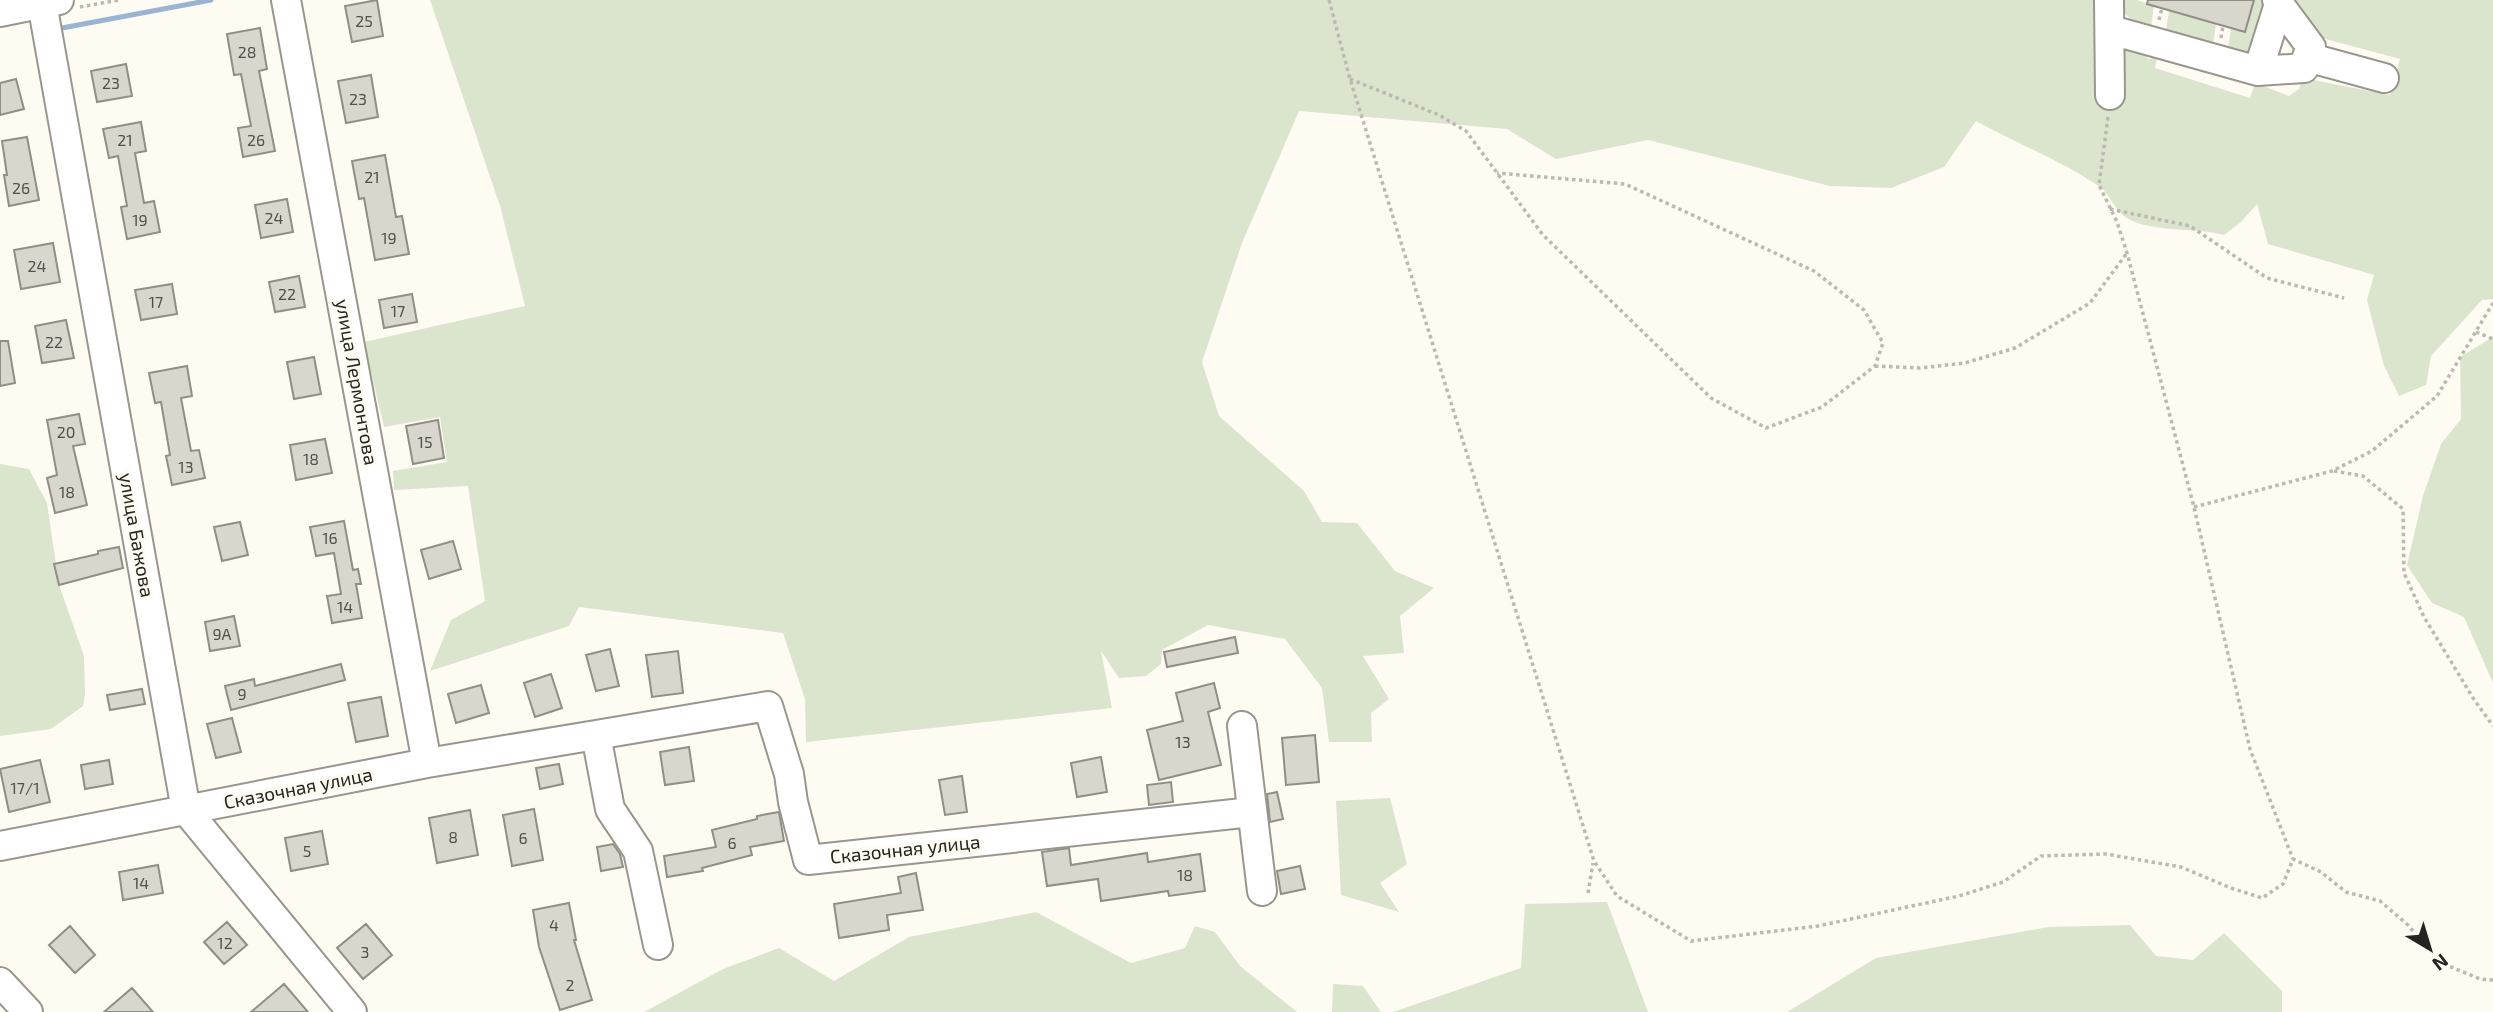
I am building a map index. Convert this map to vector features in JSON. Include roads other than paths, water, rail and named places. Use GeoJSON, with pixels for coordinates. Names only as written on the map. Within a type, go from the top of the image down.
{"type":"FeatureCollection","features":[{"type":"Feature","properties":{"kind":"street","name":"улица Лермонтова"},"geometry":{"type":"LineString","coordinates":[[286,0],[427,763]]}},
{"type":"Feature","properties":{"kind":"street"},"geometry":{"type":"LineString","coordinates":[[2109,0],[2110,95]]}},
{"type":"Feature","properties":{"kind":"street"},"geometry":{"type":"LineString","coordinates":[[2111,30],[2258,71],[2304,68],[2311,47],[2278,2]]}},
{"type":"Feature","properties":{"kind":"street"},"geometry":{"type":"LineString","coordinates":[[2258,71],[2278,2]]}},
{"type":"Feature","properties":{"kind":"street"},"geometry":{"type":"LineString","coordinates":[[0,12],[57,4]]}},
{"type":"Feature","properties":{"kind":"street","name":"улица Бажова"},"geometry":{"type":"LineString","coordinates":[[57,4],[186,810],[352,1012]]}},
{"type":"Feature","properties":{"kind":"street"},"geometry":{"type":"LineString","coordinates":[[2307,57],[2384,78]]}},
{"type":"Feature","properties":{"kind":"street","name":"Сказочная улица"},"geometry":{"type":"LineString","coordinates":[[0,846],[427,763],[768,706],[789,774],[793,802],[808,860],[1252,811]]}},
{"type":"Feature","properties":{"kind":"street"},"geometry":{"type":"LineString","coordinates":[[1242,726],[1262,891]]}},
{"type":"Feature","properties":{"kind":"street"},"geometry":{"type":"LineString","coordinates":[[596,735],[610,809],[638,851],[658,945]]}},
{"type":"Feature","properties":{"kind":"street"},"geometry":{"type":"LineString","coordinates":[[0,982],[28,1012]]}},
{"type":"Feature","properties":{"kind":"waterway"},"geometry":{"type":"LineString","coordinates":[[62,28],[211,0]]}}]}
